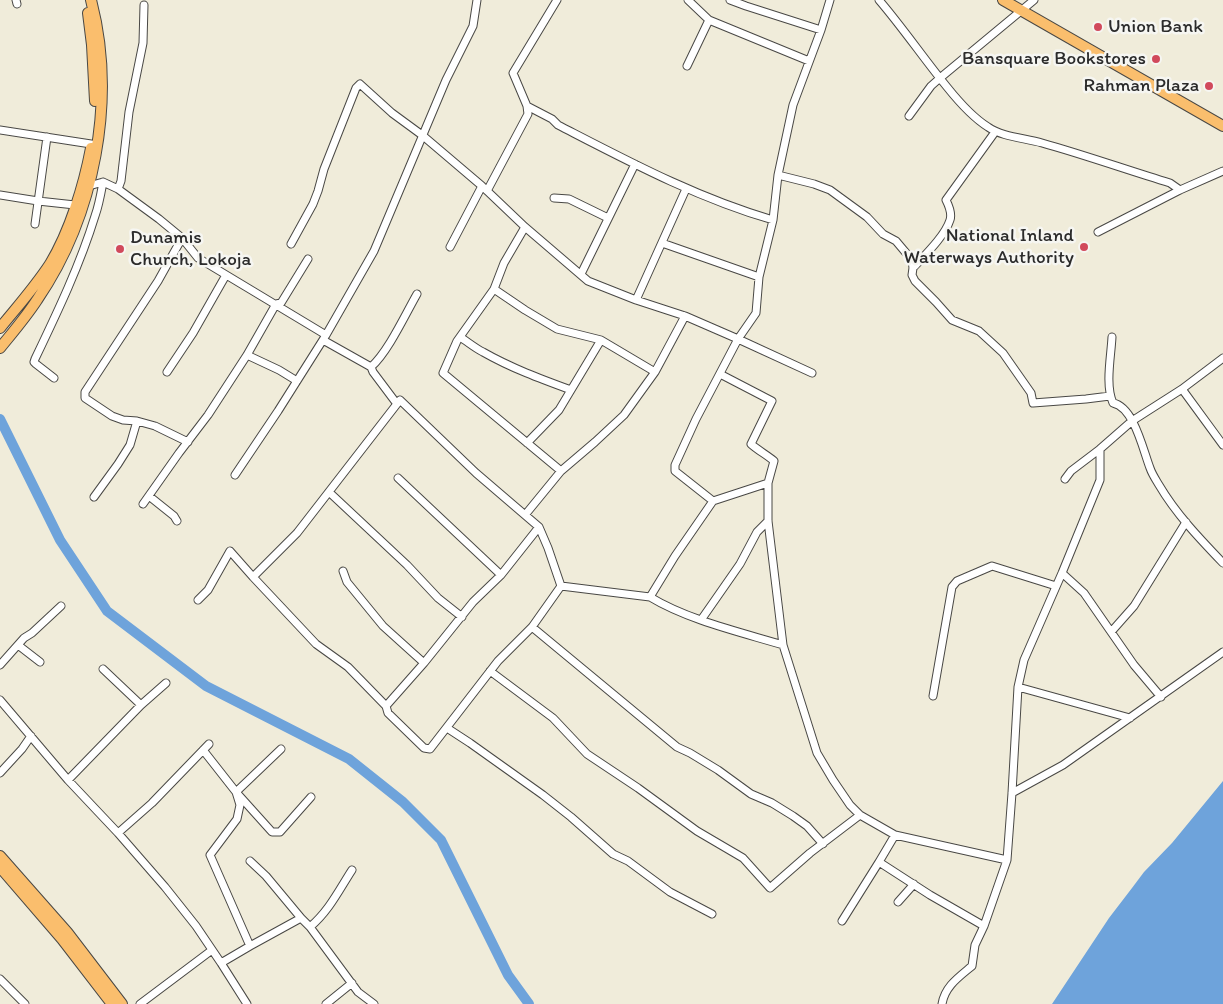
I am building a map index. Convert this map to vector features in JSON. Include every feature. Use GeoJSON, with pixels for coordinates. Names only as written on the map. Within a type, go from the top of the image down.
{"type":"FeatureCollection","features":[{"type":"Feature","properties":{"kind":"highway"},"geometry":{"type":"LineString","coordinates":[[0,348],[38,299],[56,269],[76,226],[95,162],[102,101],[101,71],[85,0]]}},
{"type":"Feature","properties":{"kind":"highway"},"geometry":{"type":"LineString","coordinates":[[0,328],[50,264],[70,222],[88,159],[95,100],[97,27],[91,0]]}},
{"type":"Feature","properties":{"kind":"highway"},"geometry":{"type":"LineString","coordinates":[[1003,0],[1027,6],[1223,126]]}},
{"type":"Feature","properties":{"kind":"highway"},"geometry":{"type":"LineString","coordinates":[[1014,0],[1223,118]]}},
{"type":"Feature","properties":{"kind":"highway"},"geometry":{"type":"LineString","coordinates":[[0,856],[67,932],[122,1004]]}},
{"type":"Feature","properties":{"kind":"highway"},"geometry":{"type":"LineString","coordinates":[[0,867],[62,939],[112,1004]]}},
{"type":"Feature","properties":{"kind":"street"},"geometry":{"type":"LineString","coordinates":[[235,475],[325,337],[374,251],[422,135],[472,26],[477,0]]}},
{"type":"Feature","properties":{"kind":"street"},"geometry":{"type":"LineString","coordinates":[[450,247],[528,114],[528,106],[513,73],[557,0]]}},
{"type":"Feature","properties":{"kind":"street"},"geometry":{"type":"LineString","coordinates":[[688,0],[708,20],[809,61]]}},
{"type":"Feature","properties":{"kind":"street"},"geometry":{"type":"LineString","coordinates":[[730,0],[821,30]]}},
{"type":"Feature","properties":{"kind":"street"},"geometry":{"type":"LineString","coordinates":[[713,501],[675,471],[675,465],[696,419],[738,339],[756,314],[759,277],[772,220],[778,175],[792,105],[821,30],[830,0]]}},
{"type":"Feature","properties":{"kind":"street"},"geometry":{"type":"LineString","coordinates":[[879,0],[963,106],[995,132],[1091,158],[1170,183],[1180,190]]}},
{"type":"Feature","properties":{"kind":"street"},"geometry":{"type":"LineString","coordinates":[[118,189],[121,181],[129,112],[143,43],[144,5]]}},
{"type":"Feature","properties":{"kind":"street"},"geometry":{"type":"LineString","coordinates":[[909,116],[931,86],[1027,6]]}},
{"type":"Feature","properties":{"kind":"street"},"geometry":{"type":"LineString","coordinates":[[687,66],[708,20]]}},
{"type":"Feature","properties":{"kind":"street"},"geometry":{"type":"LineString","coordinates":[[292,244],[313,204],[324,169],[356,88],[360,84],[392,113],[422,135],[485,188],[588,282],[685,316],[812,373]]}},
{"type":"Feature","properties":{"kind":"street"},"geometry":{"type":"LineString","coordinates":[[528,106],[552,119],[558,126],[686,189],[744,212],[772,220]]}},
{"type":"Feature","properties":{"kind":"street"},"geometry":{"type":"LineString","coordinates":[[0,130],[91,144]]}},
{"type":"Feature","properties":{"kind":"street"},"geometry":{"type":"LineString","coordinates":[[913,268],[939,238],[950,219],[949,206],[946,200],[995,132]]}},
{"type":"Feature","properties":{"kind":"street"},"geometry":{"type":"LineString","coordinates":[[35,224],[47,137]]}},
{"type":"Feature","properties":{"kind":"street"},"geometry":{"type":"LineString","coordinates":[[581,274],[635,164]]}},
{"type":"Feature","properties":{"kind":"street"},"geometry":{"type":"LineString","coordinates":[[1098,232],[1180,190],[1223,171]]}},
{"type":"Feature","properties":{"kind":"street"},"geometry":{"type":"LineString","coordinates":[[778,175],[830,190],[866,217],[883,234],[896,241],[912,260],[912,275],[915,281],[952,320],[979,331],[1003,353],[1031,393],[1032,403],[1110,396]]}},
{"type":"Feature","properties":{"kind":"street"},"geometry":{"type":"LineString","coordinates":[[54,378],[34,362],[66,294],[87,240],[96,214],[103,182]]}},
{"type":"Feature","properties":{"kind":"street"},"geometry":{"type":"LineString","coordinates":[[89,186],[103,182],[118,189],[159,218],[182,238],[198,258],[276,304],[371,367],[397,404]]}},
{"type":"Feature","properties":{"kind":"street"},"geometry":{"type":"LineString","coordinates":[[636,300],[686,189]]}},
{"type":"Feature","properties":{"kind":"street"},"geometry":{"type":"LineString","coordinates":[[0,195],[75,205]]}},
{"type":"Feature","properties":{"kind":"street"},"geometry":{"type":"LineString","coordinates":[[554,198],[569,199],[608,218]]}},
{"type":"Feature","properties":{"kind":"street"},"geometry":{"type":"LineString","coordinates":[[526,227],[504,263],[494,289],[460,337],[442,373],[470,394],[493,416],[561,471]]}},
{"type":"Feature","properties":{"kind":"street"},"geometry":{"type":"LineString","coordinates":[[182,238],[158,281],[85,392],[85,398],[112,416],[160,428],[188,442]]}},
{"type":"Feature","properties":{"kind":"street"},"geometry":{"type":"LineString","coordinates":[[662,243],[759,277]]}},
{"type":"Feature","properties":{"kind":"street"},"geometry":{"type":"LineString","coordinates":[[144,504],[208,415],[247,355],[276,304],[281,302],[308,259]]}},
{"type":"Feature","properties":{"kind":"street"},"geometry":{"type":"LineString","coordinates":[[168,372],[226,275]]}},
{"type":"Feature","properties":{"kind":"street"},"geometry":{"type":"LineString","coordinates":[[494,289],[557,329],[601,340],[655,372]]}},
{"type":"Feature","properties":{"kind":"street"},"geometry":{"type":"LineString","coordinates":[[371,367],[387,348],[417,294]]}},
{"type":"Feature","properties":{"kind":"street"},"geometry":{"type":"LineString","coordinates":[[525,515],[561,471],[624,415],[655,372],[685,316]]}},
{"type":"Feature","properties":{"kind":"street"},"geometry":{"type":"LineString","coordinates":[[460,337],[504,364],[572,390]]}},
{"type":"Feature","properties":{"kind":"street"},"geometry":{"type":"LineString","coordinates":[[1112,338],[1109,384],[1113,404],[1118,404],[1127,412],[1151,470],[1170,503],[1223,563]]}},
{"type":"Feature","properties":{"kind":"street"},"geometry":{"type":"LineString","coordinates":[[527,442],[559,410],[601,340]]}},
{"type":"Feature","properties":{"kind":"street"},"geometry":{"type":"LineString","coordinates":[[247,355],[297,381]]}},
{"type":"Feature","properties":{"kind":"street"},"geometry":{"type":"LineString","coordinates":[[1064,479],[1071,471],[1132,421],[1182,389],[1223,358]]}},
{"type":"Feature","properties":{"kind":"street"},"geometry":{"type":"LineString","coordinates":[[720,374],[772,401],[751,444],[759,452],[769,456],[774,461],[768,483],[768,521],[783,645],[817,753],[850,805],[860,815],[895,835],[1007,860]]}},
{"type":"Feature","properties":{"kind":"street"},"geometry":{"type":"LineString","coordinates":[[1182,389],[1223,445]]}},
{"type":"Feature","properties":{"kind":"street"},"geometry":{"type":"LineString","coordinates":[[253,577],[298,533],[400,400],[476,473],[539,527],[561,586]]}},
{"type":"Feature","properties":{"kind":"street"},"geometry":{"type":"LineString","coordinates":[[94,497],[130,444],[137,421]]}},
{"type":"Feature","properties":{"kind":"street"},"geometry":{"type":"LineString","coordinates":[[942,1004],[943,998],[953,981],[972,966],[975,945],[984,926],[1007,860],[1018,688],[1024,660],[1100,480],[1100,449]]}},
{"type":"Feature","properties":{"kind":"street"},"geometry":{"type":"LineString","coordinates":[[398,478],[501,575]]}},
{"type":"Feature","properties":{"kind":"street"},"geometry":{"type":"LineString","coordinates":[[650,597],[675,556],[713,501],[768,483]]}},
{"type":"Feature","properties":{"kind":"street"},"geometry":{"type":"LineString","coordinates":[[329,492],[407,565],[438,598],[462,617]]}},
{"type":"Feature","properties":{"kind":"street"},"geometry":{"type":"LineString","coordinates":[[149,496],[178,521]]}},
{"type":"Feature","properties":{"kind":"street"},"geometry":{"type":"LineString","coordinates":[[701,620],[740,564],[757,532],[768,521]]}},
{"type":"Feature","properties":{"kind":"street"},"geometry":{"type":"LineString","coordinates":[[1111,632],[1134,606],[1186,522]]}},
{"type":"Feature","properties":{"kind":"street"},"geometry":{"type":"LineString","coordinates":[[386,706],[424,663],[473,602],[501,575],[539,527]]}},
{"type":"Feature","properties":{"kind":"street"},"geometry":{"type":"LineString","coordinates":[[198,600],[208,590],[230,551],[316,644],[348,667],[386,706],[388,713],[424,748],[430,749],[498,661],[532,627],[561,586]]}},
{"type":"Feature","properties":{"kind":"street"},"geometry":{"type":"LineString","coordinates":[[933,696],[952,587],[956,581],[992,566],[1056,586]]}},
{"type":"Feature","properties":{"kind":"street"},"geometry":{"type":"LineString","coordinates":[[343,572],[347,582],[382,626],[424,663]]}},
{"type":"Feature","properties":{"kind":"street"},"geometry":{"type":"LineString","coordinates":[[1062,573],[1084,594],[1134,665],[1161,697]]}},
{"type":"Feature","properties":{"kind":"street"},"geometry":{"type":"LineString","coordinates":[[561,586],[650,597],[662,604],[716,626],[783,645]]}},
{"type":"Feature","properties":{"kind":"street"},"geometry":{"type":"LineString","coordinates":[[0,665],[24,638],[32,634],[61,606]]}},
{"type":"Feature","properties":{"kind":"street"},"geometry":{"type":"LineString","coordinates":[[532,627],[677,747],[718,770],[751,794],[772,803],[793,816],[807,826],[823,844]]}},
{"type":"Feature","properties":{"kind":"street"},"geometry":{"type":"LineString","coordinates":[[18,645],[40,662]]}},
{"type":"Feature","properties":{"kind":"street"},"geometry":{"type":"LineString","coordinates":[[1012,793],[1063,765],[1223,652]]}},
{"type":"Feature","properties":{"kind":"street"},"geometry":{"type":"LineString","coordinates":[[103,669],[142,705]]}},
{"type":"Feature","properties":{"kind":"street"},"geometry":{"type":"LineString","coordinates":[[490,672],[554,718],[587,754],[697,831],[743,858],[770,888],[810,853],[860,815]]}},
{"type":"Feature","properties":{"kind":"street"},"geometry":{"type":"LineString","coordinates":[[68,780],[166,683]]}},
{"type":"Feature","properties":{"kind":"street"},"geometry":{"type":"LineString","coordinates":[[1018,688],[1130,718]]}},
{"type":"Feature","properties":{"kind":"street"},"geometry":{"type":"LineString","coordinates":[[0,700],[68,780],[165,887],[196,926],[247,1004]]}},
{"type":"Feature","properties":{"kind":"street"},"geometry":{"type":"LineString","coordinates":[[447,728],[543,795],[613,854],[628,861],[670,892],[712,914]]}},
{"type":"Feature","properties":{"kind":"street"},"geometry":{"type":"LineString","coordinates":[[0,773],[31,736]]}},
{"type":"Feature","properties":{"kind":"street"},"geometry":{"type":"LineString","coordinates":[[118,833],[152,803],[209,744]]}},
{"type":"Feature","properties":{"kind":"street"},"geometry":{"type":"LineString","coordinates":[[236,792],[281,749]]}},
{"type":"Feature","properties":{"kind":"street"},"geometry":{"type":"LineString","coordinates":[[203,750],[236,792],[272,832],[280,832],[312,797]]}},
{"type":"Feature","properties":{"kind":"street"},"geometry":{"type":"LineString","coordinates":[[236,792],[240,805],[237,819],[210,855],[242,924],[250,946]]}},
{"type":"Feature","properties":{"kind":"street"},"geometry":{"type":"LineString","coordinates":[[842,921],[895,835]]}},
{"type":"Feature","properties":{"kind":"street"},"geometry":{"type":"LineString","coordinates":[[250,861],[266,876],[300,918],[310,927],[358,992],[374,1004]]}},
{"type":"Feature","properties":{"kind":"street"},"geometry":{"type":"LineString","coordinates":[[879,862],[984,926]]}},
{"type":"Feature","properties":{"kind":"street"},"geometry":{"type":"LineString","coordinates":[[310,927],[321,918],[352,870]]}},
{"type":"Feature","properties":{"kind":"street"},"geometry":{"type":"LineString","coordinates":[[898,902],[914,884]]}},
{"type":"Feature","properties":{"kind":"street"},"geometry":{"type":"LineString","coordinates":[[221,963],[300,918]]}},
{"type":"Feature","properties":{"kind":"street"},"geometry":{"type":"LineString","coordinates":[[140,1004],[212,950]]}},
{"type":"Feature","properties":{"kind":"street"},"geometry":{"type":"LineString","coordinates":[[0,979],[25,1004]]}},
{"type":"Feature","properties":{"kind":"street"},"geometry":{"type":"LineString","coordinates":[[326,1004],[352,983]]}},
{"type":"Feature","properties":{"kind":"water"},"geometry":{"type":"Polygon","coordinates":[[[1223,781],[1223,1004],[1052,1004],[1109,918],[1144,872],[1172,843],[1223,781]]]}},
{"type":"Feature","properties":{"kind":"waterway"},"geometry":{"type":"LineString","coordinates":[[0,419],[60,540],[107,611],[206,686],[349,759],[403,802],[441,840],[508,975],[529,1004]]}},
{"type":"Feature","properties":{"kind":"place","name":"Union Bank"},"geometry":{"type":"Point","coordinates":[1098,27]}},
{"type":"Feature","properties":{"kind":"place","name":"Bansquare Bookstores"},"geometry":{"type":"Point","coordinates":[1156,59]}},
{"type":"Feature","properties":{"kind":"place","name":"Rahman Plaza"},"geometry":{"type":"Point","coordinates":[1209,86]}},
{"type":"Feature","properties":{"kind":"place","name":"National Inland Waterways Authority"},"geometry":{"type":"Point","coordinates":[1084,247]}},
{"type":"Feature","properties":{"kind":"place","name":"Dunamis Church, Lokoja"},"geometry":{"type":"Point","coordinates":[120,249]}}]}
